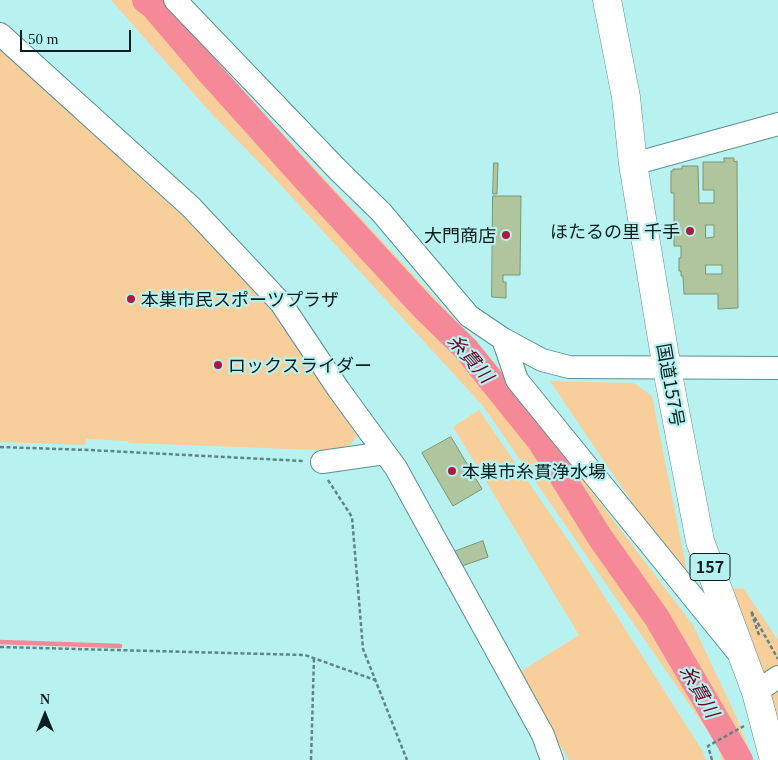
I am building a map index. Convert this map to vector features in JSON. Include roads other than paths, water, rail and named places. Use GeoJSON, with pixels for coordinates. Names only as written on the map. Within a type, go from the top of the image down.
{"type":"FeatureCollection","features":[{"type":"Feature","properties":{"kind":"highway","name":"国道157号"},"geometry":{"type":"LineString","coordinates":[[607,0],[626,97],[633,164],[667,369],[700,541],[767,684],[774,760]]}},
{"type":"Feature","properties":{"kind":"street"},"geometry":{"type":"LineString","coordinates":[[175,0],[339,171],[381,212],[469,316],[503,339],[542,360],[569,368],[778,368]]}},
{"type":"Feature","properties":{"kind":"street"},"geometry":{"type":"LineString","coordinates":[[0,34],[191,207],[281,303],[339,390],[396,468],[543,735],[552,760]]}},
{"type":"Feature","properties":{"kind":"street"},"geometry":{"type":"LineString","coordinates":[[633,164],[778,124]]}},
{"type":"Feature","properties":{"kind":"street"},"geometry":{"type":"LineString","coordinates":[[503,339],[517,380],[752,649]]}},
{"type":"Feature","properties":{"kind":"street"},"geometry":{"type":"LineString","coordinates":[[322,462],[385,453]]}},
{"type":"Feature","properties":{"kind":"waterway","name":"糸貫川"},"geometry":{"type":"LineString","coordinates":[[145,0],[153,6],[307,181],[424,308],[466,349],[540,441],[599,536],[657,618],[740,760]]}},
{"type":"Feature","properties":{"kind":"waterway"},"geometry":{"type":"LineString","coordinates":[[0,642],[120,646]]}},
{"type":"Feature","properties":{"kind":"place","name":"ほたるの里 千手"},"geometry":{"type":"Point","coordinates":[690,231]}},
{"type":"Feature","properties":{"kind":"place","name":"大門商店"},"geometry":{"type":"Point","coordinates":[506,235]}},
{"type":"Feature","properties":{"kind":"place","name":"本巣市民スポーツプラザ"},"geometry":{"type":"Point","coordinates":[131,299]}},
{"type":"Feature","properties":{"kind":"place","name":"ロックスライダー"},"geometry":{"type":"Point","coordinates":[218,365]}},
{"type":"Feature","properties":{"kind":"place","name":"本巣市糸貫浄水場"},"geometry":{"type":"Point","coordinates":[452,471]}}]}
